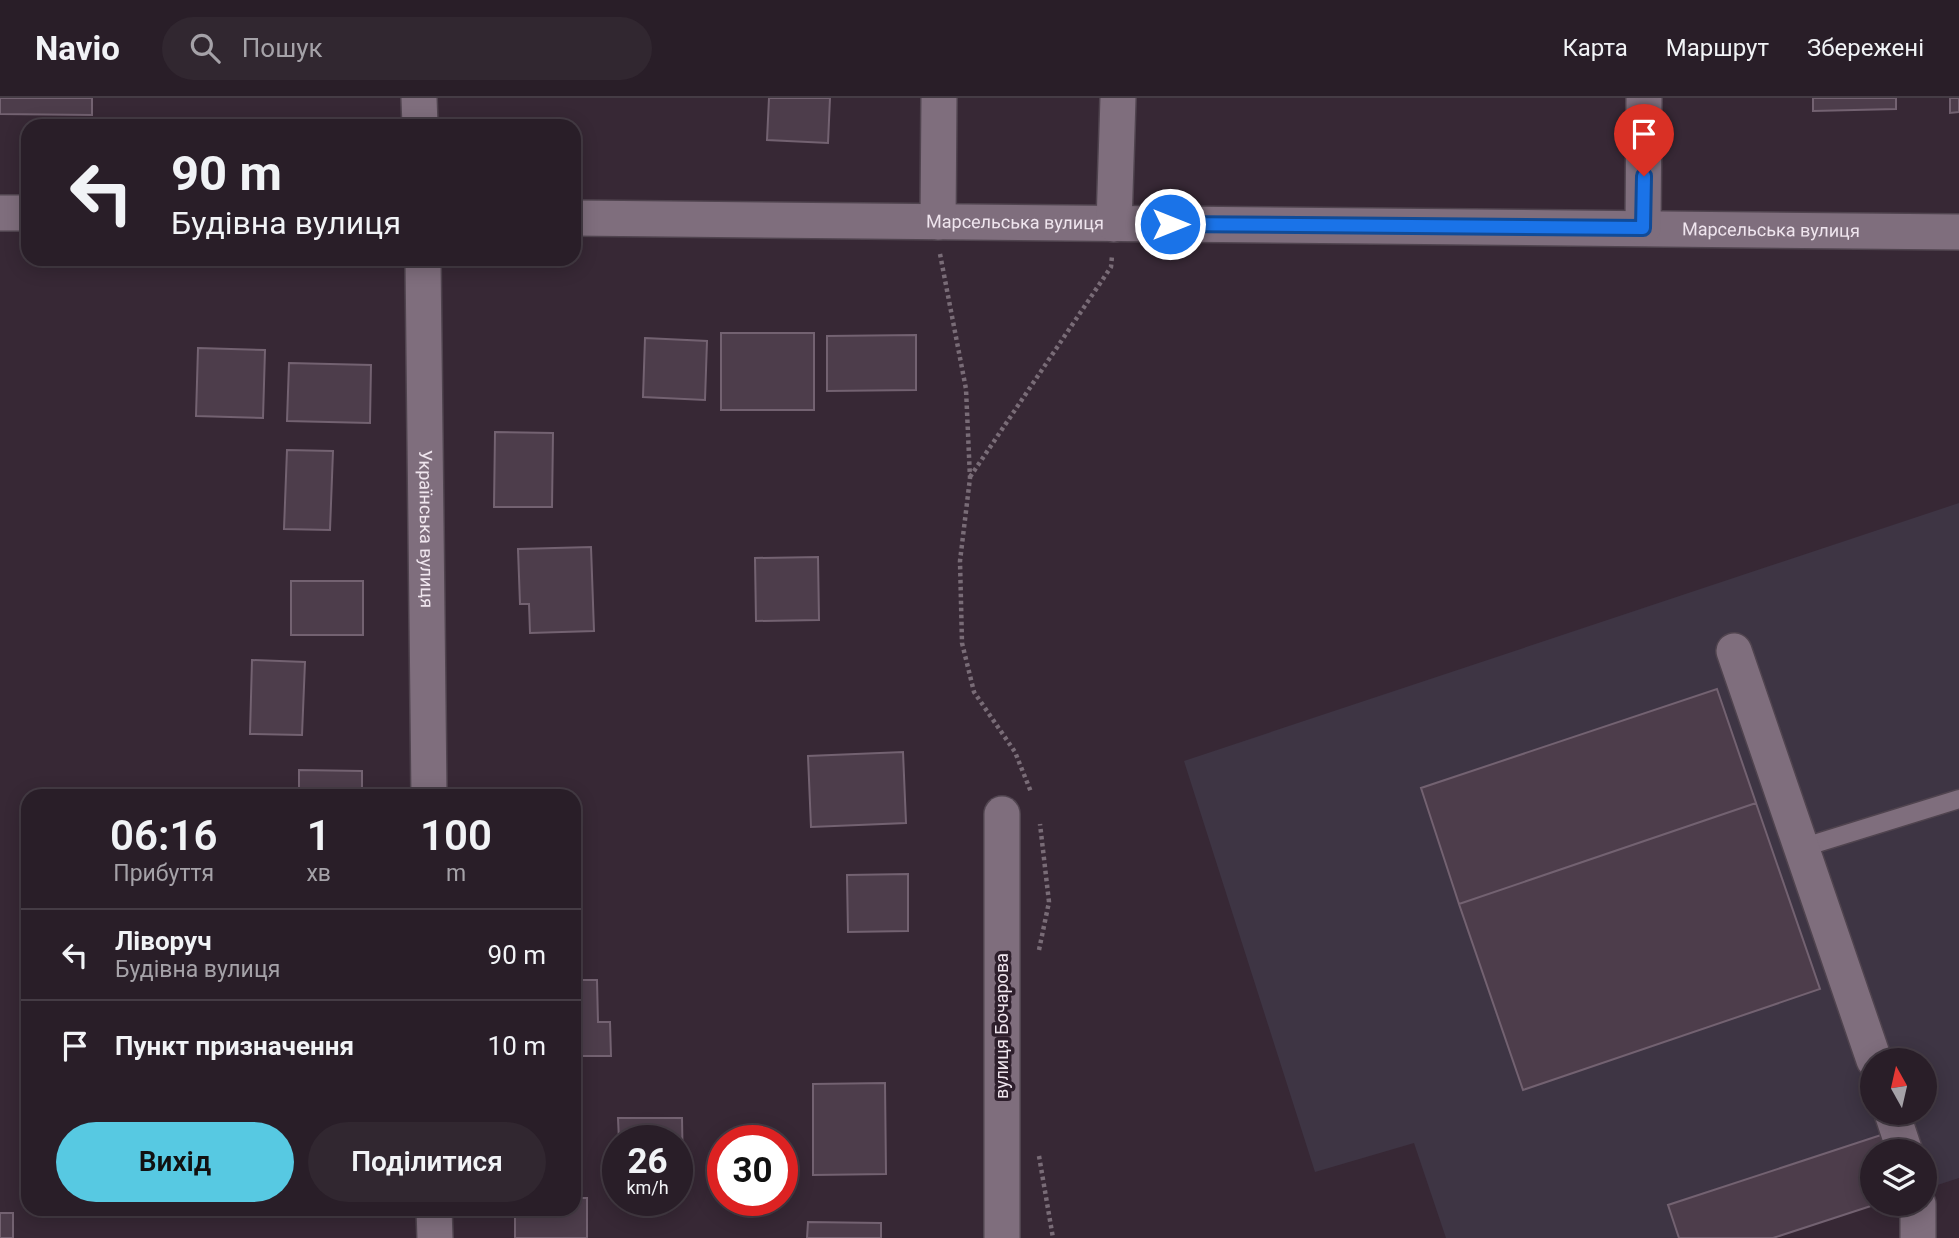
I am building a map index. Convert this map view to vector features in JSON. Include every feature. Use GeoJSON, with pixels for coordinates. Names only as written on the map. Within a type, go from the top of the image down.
{"type":"FeatureCollection","features":[{"type":"Feature","properties":{"kind":"street"},"geometry":{"type":"LineString","coordinates":[[419,98],[419,119]]}},
{"type":"Feature","properties":{"kind":"street"},"geometry":{"type":"LineString","coordinates":[[938,222],[939,98]]}},
{"type":"Feature","properties":{"kind":"street"},"geometry":{"type":"LineString","coordinates":[[1114,224],[1118,98]]}},
{"type":"Feature","properties":{"kind":"street"},"geometry":{"type":"LineString","coordinates":[[1643,228],[1644,98]]}},
{"type":"Feature","properties":{"kind":"street"},"geometry":{"type":"LineString","coordinates":[[0,213],[21,213]]}},
{"type":"Feature","properties":{"kind":"street","name":"Марсельська вулиця"},"geometry":{"type":"LineString","coordinates":[[581,218],[1959,232]]}},
{"type":"Feature","properties":{"kind":"street","name":"Українська вулиця"},"geometry":{"type":"LineString","coordinates":[[423,266],[429,789]]}},
{"type":"Feature","properties":{"kind":"street"},"geometry":{"type":"LineString","coordinates":[[1734,651],[1870,1048]]}},
{"type":"Feature","properties":{"kind":"street","name":"вулиця Бочарова"},"geometry":{"type":"LineString","coordinates":[[1002,814],[1002,1238]]}},
{"type":"Feature","properties":{"kind":"street"},"geometry":{"type":"LineString","coordinates":[[434,1216],[435,1238]]}},
{"type":"Feature","properties":{"kind":"street"},"geometry":{"type":"LineString","coordinates":[[1918,1216],[1918,1238]]}},
{"type":"Feature","properties":{"kind":"lane"},"geometry":{"type":"LineString","coordinates":[[1801,848],[1959,799]]}},
{"type":"Feature","properties":{"kind":"path"},"geometry":{"type":"LineString","coordinates":[[938,222],[941,267],[966,389],[970,478],[960,561],[962,643],[974,692],[1014,752],[1033,798]]}},
{"type":"Feature","properties":{"kind":"path"},"geometry":{"type":"LineString","coordinates":[[970,478],[1111,267],[1114,224]]}},
{"type":"Feature","properties":{"kind":"path"},"geometry":{"type":"LineString","coordinates":[[1038,955],[1049,902],[1039,822]]}},
{"type":"Feature","properties":{"kind":"path"},"geometry":{"type":"LineString","coordinates":[[1038,1144],[1053,1238]]}},
{"type":"Feature","properties":{"kind":"shaded area"},"geometry":{"type":"Polygon","coordinates":[[[1959,503],[1959,1178],[1937,1185],[1937,1139],[1860,1139],[1860,1208],[1773,1238],[1446,1238],[1414,1143],[1315,1172],[1184,761],[1959,503]]]}},
{"type":"Feature","properties":{"kind":"building"},"geometry":{"type":"Polygon","coordinates":[[[0,98],[92,98],[92,115],[0,114],[0,98]]]}},
{"type":"Feature","properties":{"kind":"building"},"geometry":{"type":"Polygon","coordinates":[[[769,98],[830,98],[828,143],[767,140],[769,98]]]}},
{"type":"Feature","properties":{"kind":"building"},"geometry":{"type":"Polygon","coordinates":[[[1813,98],[1896,98],[1896,109],[1813,111],[1813,98]]]}},
{"type":"Feature","properties":{"kind":"building"},"geometry":{"type":"Polygon","coordinates":[[[1950,98],[1959,98],[1959,112],[1950,113],[1950,98]]]}},
{"type":"Feature","properties":{"kind":"building"},"geometry":{"type":"Polygon","coordinates":[[[721,333],[814,333],[814,410],[721,410],[721,333]]]}},
{"type":"Feature","properties":{"kind":"building"},"geometry":{"type":"Polygon","coordinates":[[[916,335],[916,390],[827,391],[827,336],[916,335]]]}},
{"type":"Feature","properties":{"kind":"building"},"geometry":{"type":"Polygon","coordinates":[[[645,338],[707,341],[705,400],[643,397],[645,338]]]}},
{"type":"Feature","properties":{"kind":"building"},"geometry":{"type":"Polygon","coordinates":[[[198,348],[265,350],[263,418],[196,416],[198,348]]]}},
{"type":"Feature","properties":{"kind":"building"},"geometry":{"type":"Polygon","coordinates":[[[289,363],[371,365],[370,423],[287,421],[289,363]]]}},
{"type":"Feature","properties":{"kind":"building"},"geometry":{"type":"Polygon","coordinates":[[[495,432],[553,433],[552,507],[494,507],[495,432]]]}},
{"type":"Feature","properties":{"kind":"building"},"geometry":{"type":"Polygon","coordinates":[[[287,450],[333,451],[330,530],[284,529],[287,450]]]}},
{"type":"Feature","properties":{"kind":"building"},"geometry":{"type":"Polygon","coordinates":[[[591,547],[594,631],[530,633],[529,604],[520,604],[518,549],[591,547]]]}},
{"type":"Feature","properties":{"kind":"building"},"geometry":{"type":"Polygon","coordinates":[[[818,557],[819,620],[756,621],[755,558],[818,557]]]}},
{"type":"Feature","properties":{"kind":"building"},"geometry":{"type":"Polygon","coordinates":[[[291,581],[363,581],[363,635],[291,635],[291,581]]]}},
{"type":"Feature","properties":{"kind":"building"},"geometry":{"type":"Polygon","coordinates":[[[252,660],[305,662],[302,735],[250,734],[252,660]]]}},
{"type":"Feature","properties":{"kind":"building"},"geometry":{"type":"Polygon","coordinates":[[[1717,689],[1756,803],[1459,904],[1421,788],[1717,689]]]}},
{"type":"Feature","properties":{"kind":"building"},"geometry":{"type":"Polygon","coordinates":[[[903,752],[906,823],[811,827],[808,756],[903,752]]]}},
{"type":"Feature","properties":{"kind":"building"},"geometry":{"type":"Polygon","coordinates":[[[299,770],[362,771],[362,789],[299,789],[299,770]]]}},
{"type":"Feature","properties":{"kind":"building"},"geometry":{"type":"Polygon","coordinates":[[[1756,803],[1820,989],[1523,1090],[1459,904],[1756,803]]]}},
{"type":"Feature","properties":{"kind":"building"},"geometry":{"type":"Polygon","coordinates":[[[908,874],[908,931],[848,932],[847,875],[908,874]]]}},
{"type":"Feature","properties":{"kind":"building"},"geometry":{"type":"Polygon","coordinates":[[[581,980],[597,980],[598,1022],[610,1022],[611,1056],[581,1056],[581,980]]]}},
{"type":"Feature","properties":{"kind":"building"},"geometry":{"type":"Polygon","coordinates":[[[885,1083],[886,1174],[813,1175],[813,1084],[885,1083]]]}},
{"type":"Feature","properties":{"kind":"building"},"geometry":{"type":"Polygon","coordinates":[[[618,1118],[682,1118],[682,1125],[618,1125],[618,1118]]]}},
{"type":"Feature","properties":{"kind":"building"},"geometry":{"type":"Polygon","coordinates":[[[1860,1142],[1860,1210],[1773,1238],[1679,1238],[1668,1205],[1860,1142]]]}},
{"type":"Feature","properties":{"kind":"building"},"geometry":{"type":"Polygon","coordinates":[[[581,1198],[587,1198],[587,1238],[515,1238],[515,1216],[581,1216],[581,1198]]]}},
{"type":"Feature","properties":{"kind":"building"},"geometry":{"type":"Polygon","coordinates":[[[0,1213],[13,1213],[13,1238],[0,1238],[0,1213]]]}},
{"type":"Feature","properties":{"kind":"building"},"geometry":{"type":"Polygon","coordinates":[[[808,1222],[881,1223],[881,1238],[807,1238],[808,1222]]]}},
{"type":"Feature","properties":{"kind":"route"},"geometry":{"type":"LineString","coordinates":[[1170,224],[1643,228],[1644,176]]}}]}
